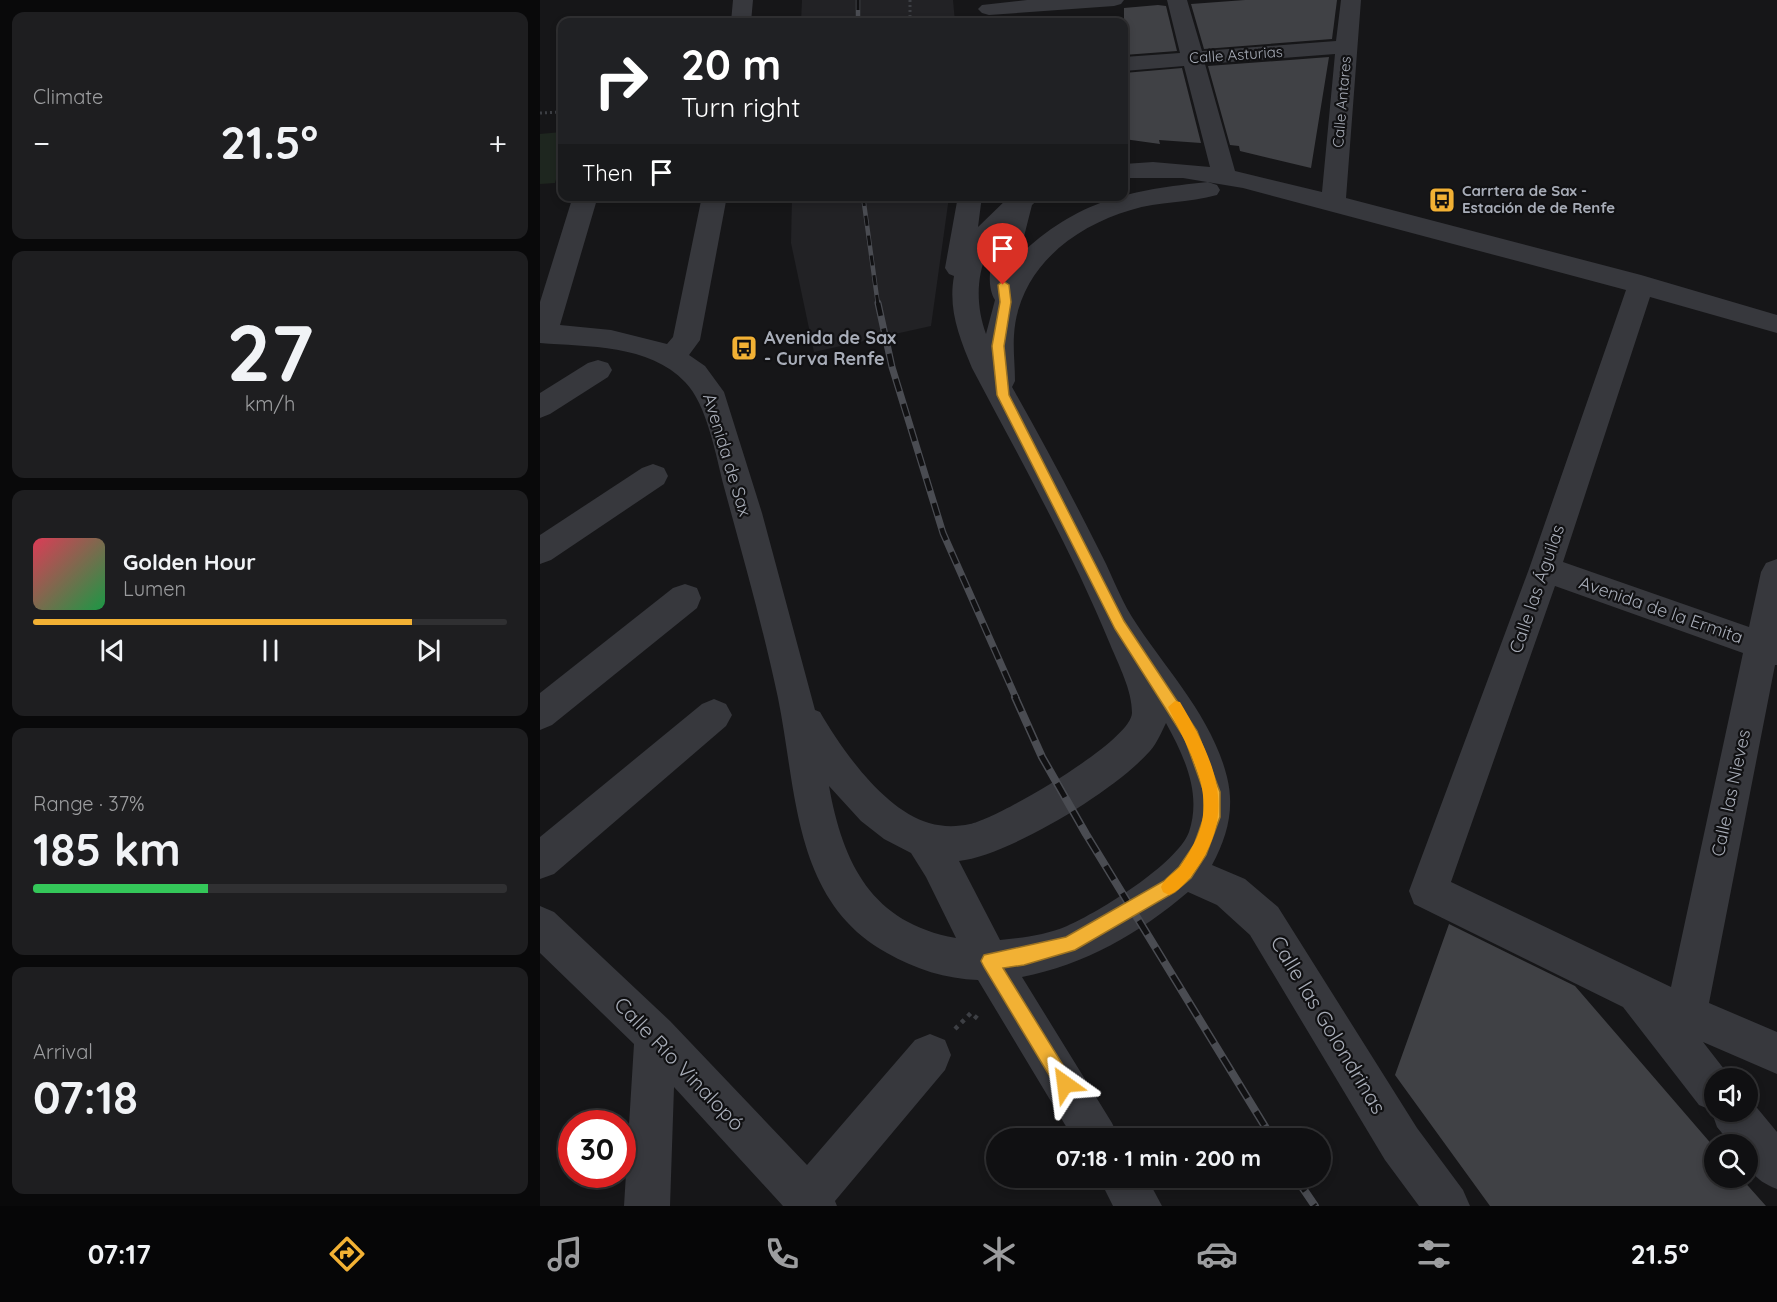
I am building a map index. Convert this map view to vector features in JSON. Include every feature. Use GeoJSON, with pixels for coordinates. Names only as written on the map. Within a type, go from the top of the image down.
{"type":"FeatureCollection","features":[{"type":"Feature","properties":{"kind":"street"},"geometry":{"type":"LineString","coordinates":[[741,18],[743,0]]}},
{"type":"Feature","properties":{"kind":"street"},"geometry":{"type":"LineString","coordinates":[[990,11],[1114,0]]}},
{"type":"Feature","properties":{"kind":"street"},"geometry":{"type":"LineString","coordinates":[[1177,0],[1225,179]]}},
{"type":"Feature","properties":{"kind":"street","name":"Calle Antares"},"geometry":{"type":"LineString","coordinates":[[1324,201],[1347,47],[1351,0]]}},
{"type":"Feature","properties":{"kind":"street","name":"Calle Asturias"},"geometry":{"type":"LineString","coordinates":[[1128,64],[1347,47]]}},
{"type":"Feature","properties":{"kind":"street"},"geometry":{"type":"LineString","coordinates":[[1128,165],[1225,179],[1324,201],[1641,284],[1777,324]]}},
{"type":"Feature","properties":{"kind":"street"},"geometry":{"type":"LineString","coordinates":[[1128,171],[1152,170]]}},
{"type":"Feature","properties":{"kind":"street"},"geometry":{"type":"LineString","coordinates":[[1128,201],[1179,192],[1229,190],[1324,201]]}},
{"type":"Feature","properties":{"kind":"street"},"geometry":{"type":"LineString","coordinates":[[542,333],[584,201]]}},
{"type":"Feature","properties":{"kind":"street"},"geometry":{"type":"LineString","coordinates":[[673,356],[686,340],[714,201]]}},
{"type":"Feature","properties":{"kind":"street"},"geometry":{"type":"LineString","coordinates":[[796,700],[816,741],[837,771],[882,815],[925,842],[944,846],[965,844],[1010,827],[1113,763],[1132,747],[1147,725],[1149,713],[1141,681],[1119,625],[973,335],[965,289],[959,276],[957,262],[969,201]]}},
{"type":"Feature","properties":{"kind":"street"},"geometry":{"type":"LineString","coordinates":[[965,289],[981,241],[991,226],[1019,201]]}},
{"type":"Feature","properties":{"kind":"street"},"geometry":{"type":"LineString","coordinates":[[1006,302],[1003,285],[1005,266],[1011,231],[1021,201]]}},
{"type":"Feature","properties":{"kind":"street"},"geometry":{"type":"LineString","coordinates":[[1030,201],[1059,212],[1094,214]]}},
{"type":"Feature","properties":{"kind":"street"},"geometry":{"type":"LineString","coordinates":[[1003,395],[998,346],[1006,302],[1018,273],[1045,243],[1094,214],[1127,201]]}},
{"type":"Feature","properties":{"kind":"street","name":"Calle las Águilas"},"geometry":{"type":"LineString","coordinates":[[1637,993],[1428,891],[1545,569],[1641,284]]}},
{"type":"Feature","properties":{"kind":"street","name":"Avenida de Sax"},"geometry":{"type":"LineString","coordinates":[[542,333],[633,344],[673,356],[699,375],[710,392],[796,700]]}},
{"type":"Feature","properties":{"kind":"street"},"geometry":{"type":"LineString","coordinates":[[540,406],[598,370]]}},
{"type":"Feature","properties":{"kind":"street"},"geometry":{"type":"LineString","coordinates":[[540,551],[653,476]]}},
{"type":"Feature","properties":{"kind":"street","name":"Avenida de la Ermita"},"geometry":{"type":"LineString","coordinates":[[1545,569],[1769,648]]}},
{"type":"Feature","properties":{"kind":"street","name":"Calle las Nieves"},"geometry":{"type":"LineString","coordinates":[[1686,1014],[1769,648],[1777,572]]}},
{"type":"Feature","properties":{"kind":"street"},"geometry":{"type":"LineString","coordinates":[[540,714],[685,598]]}},
{"type":"Feature","properties":{"kind":"street"},"geometry":{"type":"LineString","coordinates":[[796,700],[818,823],[828,857],[849,897],[881,928],[915,948],[951,959],[989,961],[1024,957],[1070,945],[1170,886],[1185,872],[1200,849],[1212,817],[1212,792],[1192,736],[1119,625]]}},
{"type":"Feature","properties":{"kind":"street"},"geometry":{"type":"LineString","coordinates":[[540,861],[714,715]]}},
{"type":"Feature","properties":{"kind":"street"},"geometry":{"type":"LineString","coordinates":[[925,842],[940,864],[989,961],[1092,1128]]}},
{"type":"Feature","properties":{"kind":"street","name":"Calle las Golondrinas"},"geometry":{"type":"LineString","coordinates":[[1185,872],[1231,892],[1264,921],[1401,1144],[1447,1206]]}},
{"type":"Feature","properties":{"kind":"street","name":"Calle Río Vinalopó"},"geometry":{"type":"LineString","coordinates":[[540,926],[655,1036],[811,1202]]}},
{"type":"Feature","properties":{"kind":"street"},"geometry":{"type":"LineString","coordinates":[[1637,993],[1777,1053]]}},
{"type":"Feature","properties":{"kind":"street"},"geometry":{"type":"LineString","coordinates":[[1637,993],[1704,1077]]}},
{"type":"Feature","properties":{"kind":"street"},"geometry":{"type":"LineString","coordinates":[[647,1206],[655,1036]]}},
{"type":"Feature","properties":{"kind":"street"},"geometry":{"type":"LineString","coordinates":[[811,1202],[930,1055]]}},
{"type":"Feature","properties":{"kind":"street"},"geometry":{"type":"LineString","coordinates":[[1740,1122],[1777,1167]]}},
{"type":"Feature","properties":{"kind":"street"},"geometry":{"type":"LineString","coordinates":[[1127,1188],[1138,1206]]}},
{"type":"Feature","properties":{"kind":"path"},"geometry":{"type":"LineString","coordinates":[[910,0],[910,18]]}},
{"type":"Feature","properties":{"kind":"path"},"geometry":{"type":"LineString","coordinates":[[540,113],[558,112]]}},
{"type":"Feature","properties":{"kind":"path"},"geometry":{"type":"LineString","coordinates":[[930,1055],[971,1013],[994,1034],[1020,1012]]}},
{"type":"Feature","properties":{"kind":"shaded area"},"geometry":{"type":"Polygon","coordinates":[[[802,0],[953,0],[955,18],[801,18],[802,0]]]}},
{"type":"Feature","properties":{"kind":"shaded area"},"geometry":{"type":"Polygon","coordinates":[[[558,132],[558,171],[555,183],[540,184],[540,134],[558,132]]]}},
{"type":"Feature","properties":{"kind":"shaded area"},"geometry":{"type":"Polygon","coordinates":[[[792,201],[948,201],[931,326],[814,352],[791,243],[792,201]]]}},
{"type":"Feature","properties":{"kind":"building"},"geometry":{"type":"Polygon","coordinates":[[[1245,0],[1337,0],[1332,39],[1204,49],[1191,4],[1245,0]]]}},
{"type":"Feature","properties":{"kind":"building"},"geometry":{"type":"Polygon","coordinates":[[[1166,6],[1177,51],[1128,55],[1128,18],[1124,18],[1124,8],[1166,6]]]}},
{"type":"Feature","properties":{"kind":"building"},"geometry":{"type":"Polygon","coordinates":[[[1329,57],[1311,168],[1240,151],[1239,146],[1230,145],[1208,66],[1329,57]]]}},
{"type":"Feature","properties":{"kind":"building"},"geometry":{"type":"Polygon","coordinates":[[[1182,68],[1201,143],[1159,140],[1160,144],[1128,140],[1128,73],[1182,68]]]}},
{"type":"Feature","properties":{"kind":"building"},"geometry":{"type":"Polygon","coordinates":[[[1449,924],[1575,986],[1704,1135],[1704,1188],[1750,1188],[1766,1206],[1490,1206],[1395,1075],[1449,924]]]}},
{"type":"Feature","properties":{"kind":"railway"},"geometry":{"type":"LineString","coordinates":[[858,0],[858,18]]}},
{"type":"Feature","properties":{"kind":"railway"},"geometry":{"type":"LineString","coordinates":[[864,201],[878,305]]}},
{"type":"Feature","properties":{"kind":"railway"},"geometry":{"type":"LineString","coordinates":[[878,303],[892,367],[943,533],[1016,698]]}},
{"type":"Feature","properties":{"kind":"railway"},"geometry":{"type":"LineString","coordinates":[[1015,697],[1042,757],[1086,834],[1266,1128]]}},
{"type":"Feature","properties":{"kind":"railway"},"geometry":{"type":"LineString","coordinates":[[1303,1188],[1315,1206]]}},
{"type":"Feature","properties":{"kind":"slow traffic"},"geometry":{"type":"LineString","coordinates":[[1169,887],[1185,872],[1200,849],[1212,817],[1212,792],[1204,767],[1192,736],[1175,707]]}},
{"type":"Feature","properties":{"kind":"place","name":"Carrtera de Sax - Estación de de Renfe"},"geometry":{"type":"Point","coordinates":[1442,200]}},
{"type":"Feature","properties":{"kind":"place","name":"Avenida de Sax - Curva Renfe"},"geometry":{"type":"Point","coordinates":[744,348]}},
{"type":"Feature","properties":{"kind":"route"},"geometry":{"type":"LineString","coordinates":[[1003,285],[1006,302],[998,346],[1003,395],[1119,625],[1192,736],[1212,792],[1212,817],[1200,849],[1185,872],[1170,886],[1070,945],[1024,957],[989,961],[1065,1084]]}}]}
